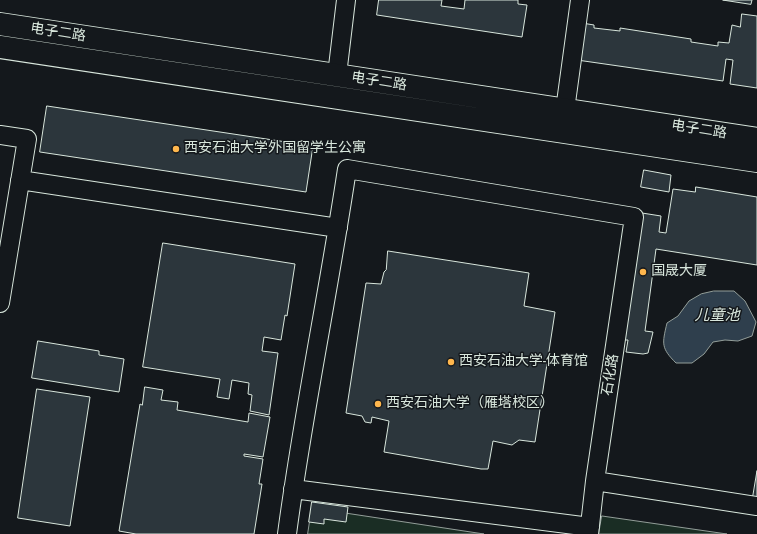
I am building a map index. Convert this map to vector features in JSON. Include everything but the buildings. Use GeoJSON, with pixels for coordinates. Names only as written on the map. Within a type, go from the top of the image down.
{"type":"FeatureCollection","features":[{"type":"Feature","properties":{"kind":"main road","name":"电子二路"},"geometry":{"type":"LineString","coordinates":[[0,24],[757,139]]}},
{"type":"Feature","properties":{"kind":"main road","name":"电子二路"},"geometry":{"type":"LineString","coordinates":[[0,47],[757,161]]}},
{"type":"Feature","properties":{"kind":"street"},"geometry":{"type":"LineString","coordinates":[[337,75],[346,0]]}},
{"type":"Feature","properties":{"kind":"street"},"geometry":{"type":"LineString","coordinates":[[564,110],[580,0]]}},
{"type":"Feature","properties":{"kind":"street"},"geometry":{"type":"LineString","coordinates":[[0,135],[28,139],[0,303]]}},
{"type":"Feature","properties":{"kind":"street","name":"石化路"},"geometry":{"type":"LineString","coordinates":[[338,228],[347,169],[634,217],[589,531]]}},
{"type":"Feature","properties":{"kind":"street"},"geometry":{"type":"LineString","coordinates":[[20,180],[338,228],[286,534]]}},
{"type":"Feature","properties":{"kind":"street"},"geometry":{"type":"LineString","coordinates":[[595,481],[757,506]]}},
{"type":"Feature","properties":{"kind":"street"},"geometry":{"type":"LineString","coordinates":[[293,489],[589,531]]}},
{"type":"Feature","properties":{"kind":"green space"},"geometry":{"type":"Polygon","coordinates":[[[312,508],[484,534],[308,534],[312,508]]]}},
{"type":"Feature","properties":{"kind":"green space"},"geometry":{"type":"Polygon","coordinates":[[[602,516],[727,534],[599,534],[602,516]]]}},
{"type":"Feature","properties":{"kind":"water","name":"儿童池"},"geometry":{"type":"Polygon","coordinates":[[[714,291],[734,291],[745,301],[756,322],[752,336],[738,341],[725,340],[713,342],[704,354],[692,363],[676,363],[665,349],[664,345],[664,336],[667,323],[678,316],[689,301],[701,294],[714,291]]]}},
{"type":"Feature","properties":{"kind":"place","name":"西安石油大学外国留学生公寓"},"geometry":{"type":"Point","coordinates":[176,149]}},
{"type":"Feature","properties":{"kind":"place","name":"国晟大厦"},"geometry":{"type":"Point","coordinates":[643,272]}},
{"type":"Feature","properties":{"kind":"place","name":"西安石油大学-体育馆"},"geometry":{"type":"Point","coordinates":[451,362]}},
{"type":"Feature","properties":{"kind":"place","name":"西安石油大学（雁塔校区）"},"geometry":{"type":"Point","coordinates":[378,404]}}]}
